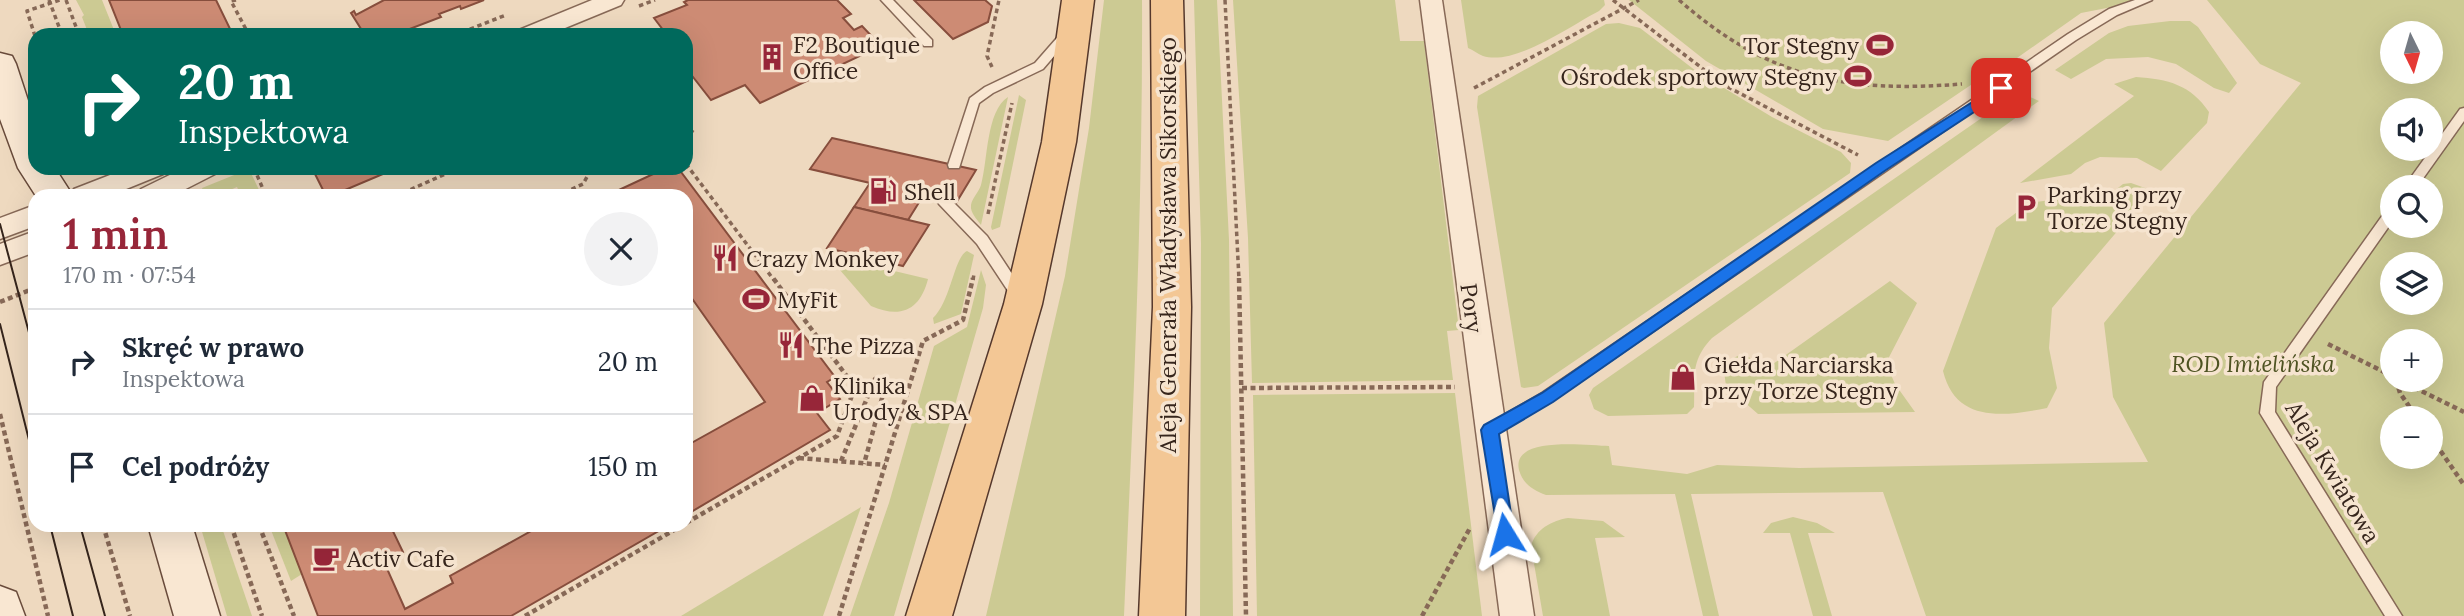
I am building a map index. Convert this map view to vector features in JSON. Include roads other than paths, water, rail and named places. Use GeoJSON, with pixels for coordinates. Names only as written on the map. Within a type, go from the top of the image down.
{"type":"FeatureCollection","features":[{"type":"Feature","properties":{"kind":"main road","name":"Aleja Generała Władysława Sikorskiego"},"geometry":{"type":"LineString","coordinates":[[1162,616],[1172,307],[1167,0]]}},
{"type":"Feature","properties":{"kind":"main road"},"geometry":{"type":"LineString","coordinates":[[929,616],[1023,304],[1059,142],[1077,13]]}},
{"type":"Feature","properties":{"kind":"main road"},"geometry":{"type":"LineString","coordinates":[[0,64],[28,150]]}},
{"type":"Feature","properties":{"kind":"main road"},"geometry":{"type":"LineString","coordinates":[[172,532],[197,616]]}},
{"type":"Feature","properties":{"kind":"main road"},"geometry":{"type":"LineString","coordinates":[[0,607],[2,616]]}},
{"type":"Feature","properties":{"kind":"street"},"geometry":{"type":"LineString","coordinates":[[544,28],[613,0]]}},
{"type":"Feature","properties":{"kind":"street","name":"Pory"},"geometry":{"type":"LineString","coordinates":[[1431,0],[1517,616]]}},
{"type":"Feature","properties":{"kind":"street"},"geometry":{"type":"LineString","coordinates":[[101,189],[136,175]]}},
{"type":"Feature","properties":{"kind":"street"},"geometry":{"type":"LineString","coordinates":[[164,189],[192,175]]}},
{"type":"Feature","properties":{"kind":"street"},"geometry":{"type":"LineString","coordinates":[[0,229],[28,218]]}},
{"type":"Feature","properties":{"kind":"street"},"geometry":{"type":"LineString","coordinates":[[0,255],[28,244]]}},
{"type":"Feature","properties":{"kind":"lane"},"geometry":{"type":"LineString","coordinates":[[887,0],[928,43]]}},
{"type":"Feature","properties":{"kind":"lane"},"geometry":{"type":"LineString","coordinates":[[1490,430],[1548,397],[2072,37],[2113,12],[2146,0]]}},
{"type":"Feature","properties":{"kind":"lane"},"geometry":{"type":"LineString","coordinates":[[954,165],[974,101],[989,90],[1039,66],[1077,13]]}},
{"type":"Feature","properties":{"kind":"lane"},"geometry":{"type":"LineString","coordinates":[[2419,175],[2464,111]]}},
{"type":"Feature","properties":{"kind":"lane"},"geometry":{"type":"LineString","coordinates":[[944,201],[982,240],[1023,304]]}},
{"type":"Feature","properties":{"kind":"lane","name":"Aleja Kwiatowa"},"geometry":{"type":"LineString","coordinates":[[2380,229],[2269,386],[2267,413],[2394,616]]}},
{"type":"Feature","properties":{"kind":"tram line"},"geometry":{"type":"LineString","coordinates":[[0,224],[28,329]]}},
{"type":"Feature","properties":{"kind":"tram line"},"geometry":{"type":"LineString","coordinates":[[0,324],[28,436]]}},
{"type":"Feature","properties":{"kind":"tram line"},"geometry":{"type":"LineString","coordinates":[[52,532],[73,616]]}},
{"type":"Feature","properties":{"kind":"tram line"},"geometry":{"type":"LineString","coordinates":[[82,532],[105,616]]}},
{"type":"Feature","properties":{"kind":"place","name":"Tor Stegny"},"geometry":{"type":"Point","coordinates":[1880,45]}},
{"type":"Feature","properties":{"kind":"place","name":"F2 Boutique Office"},"geometry":{"type":"Point","coordinates":[772,57]}},
{"type":"Feature","properties":{"kind":"place","name":"Ośrodek sportowy Stegny"},"geometry":{"type":"Point","coordinates":[1858,76]}},
{"type":"Feature","properties":{"kind":"place","name":"Shell"},"geometry":{"type":"Point","coordinates":[883,191]}},
{"type":"Feature","properties":{"kind":"place","name":"Parking przy Torze Stegny"},"geometry":{"type":"Point","coordinates":[2026,207]}},
{"type":"Feature","properties":{"kind":"place","name":"Crazy Monkey"},"geometry":{"type":"Point","coordinates":[725,258]}},
{"type":"Feature","properties":{"kind":"place","name":"MyFit"},"geometry":{"type":"Point","coordinates":[756,299]}},
{"type":"Feature","properties":{"kind":"place","name":"The Pizza"},"geometry":{"type":"Point","coordinates":[791,345]}},
{"type":"Feature","properties":{"kind":"place","name":"Giełda Narciarska przy Torze Stegny"},"geometry":{"type":"Point","coordinates":[1683,377]}},
{"type":"Feature","properties":{"kind":"place","name":"Klinika Urody & SPA"},"geometry":{"type":"Point","coordinates":[812,398]}},
{"type":"Feature","properties":{"kind":"place","name":"Activ Cafe"},"geometry":{"type":"Point","coordinates":[326,558]}},
{"type":"Feature","properties":{"kind":"park label","name":"ROD Imielińska"},"geometry":{"type":"Point","coordinates":[2253,363]}}]}
